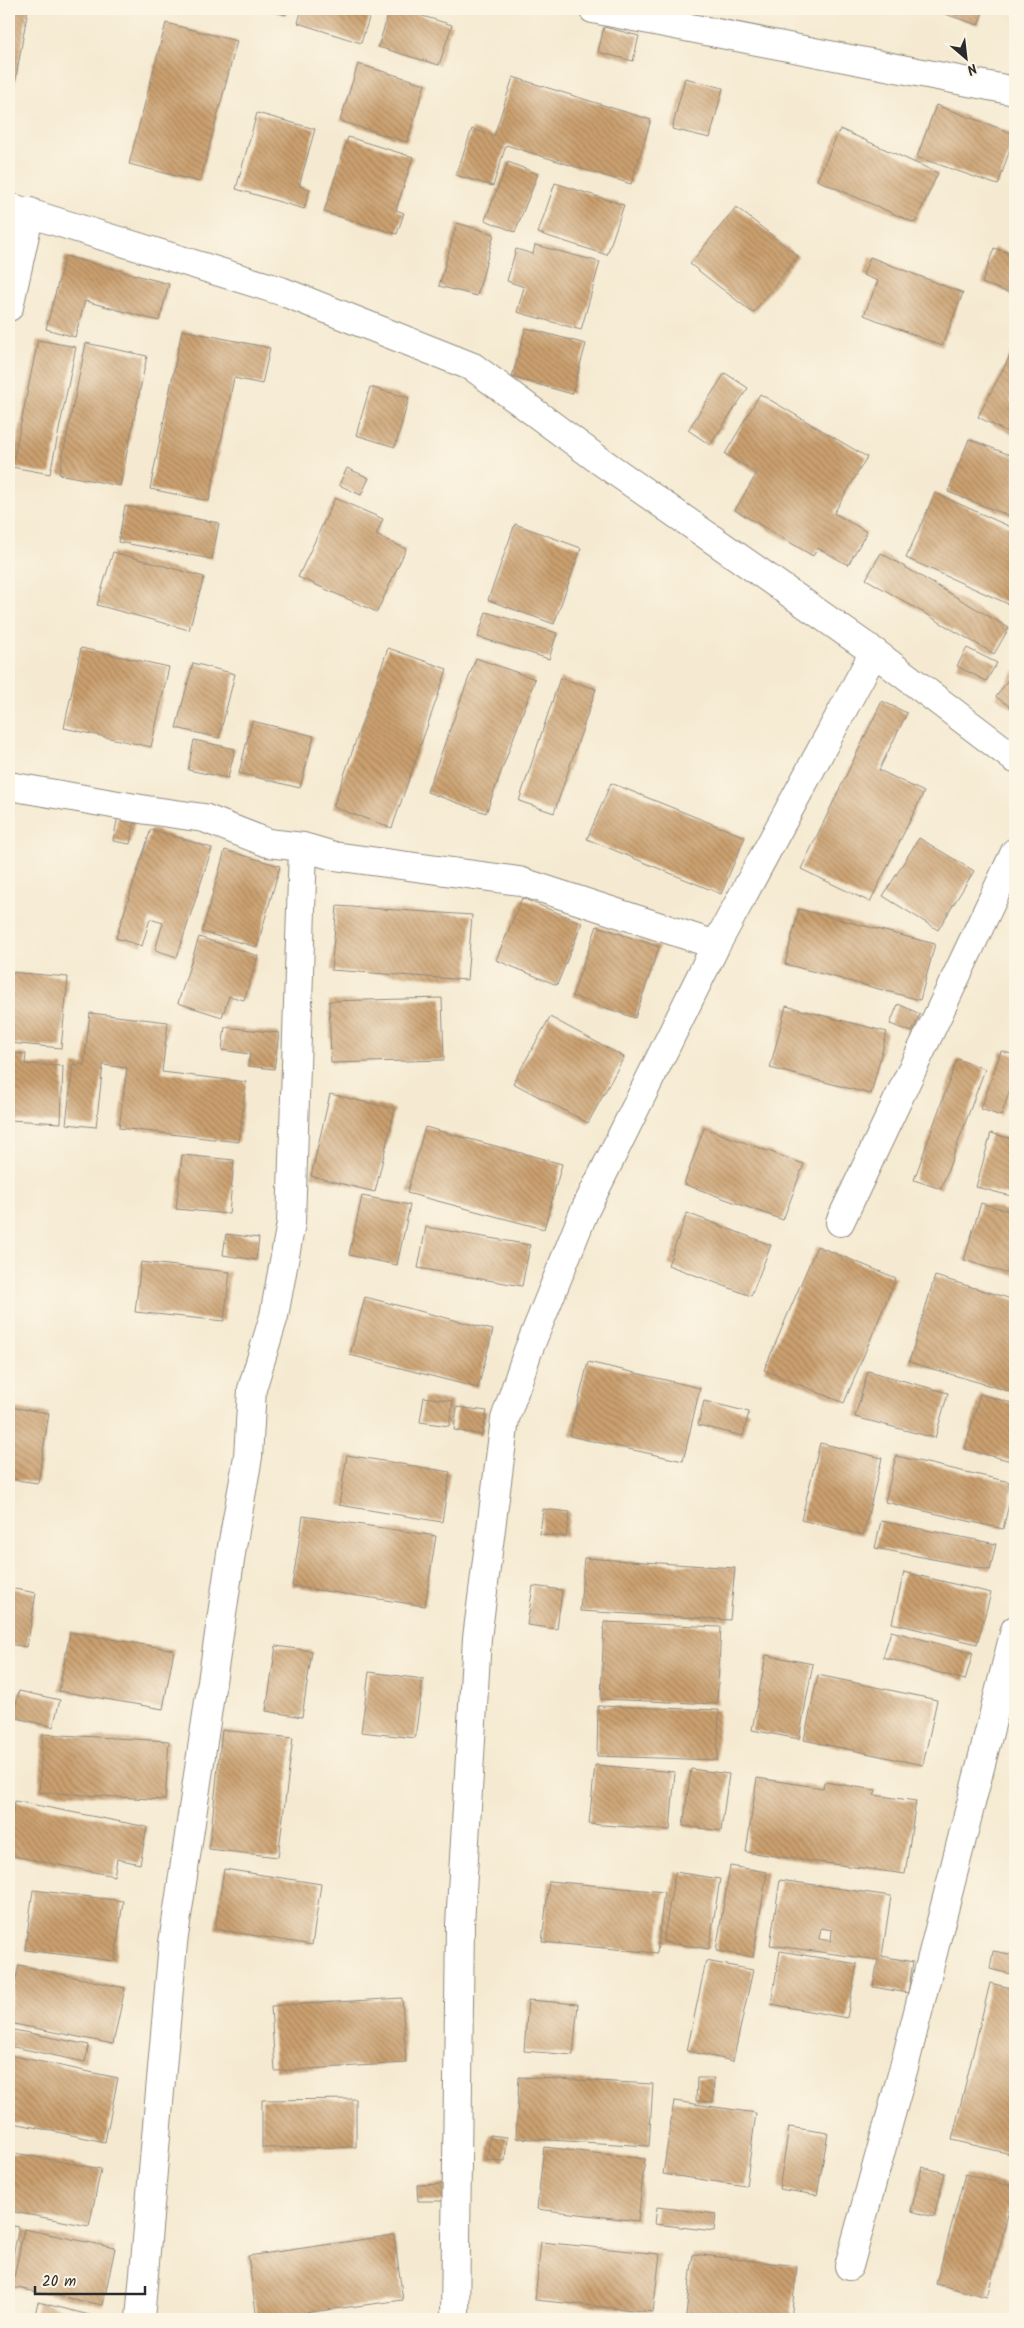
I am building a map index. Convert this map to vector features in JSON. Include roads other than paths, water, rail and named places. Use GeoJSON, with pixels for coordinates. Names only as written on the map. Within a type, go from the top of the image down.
{"type":"FeatureCollection","features":[{"type":"Feature","properties":{"kind":"street"},"geometry":{"type":"LineString","coordinates":[[593,9],[1015,90]]}},
{"type":"Feature","properties":{"kind":"street"},"geometry":{"type":"LineString","coordinates":[[9,307],[19,209],[281,292],[472,367],[599,460],[874,652],[1015,759]]}},
{"type":"Feature","properties":{"kind":"street"},"geometry":{"type":"LineString","coordinates":[[455,2319],[460,1925],[477,1638],[505,1419],[528,1352],[584,1212],[716,945],[874,652]]}},
{"type":"Feature","properties":{"kind":"street"},"geometry":{"type":"LineString","coordinates":[[9,786],[204,818],[268,843],[303,847],[334,856],[519,881],[716,945]]}},
{"type":"Feature","properties":{"kind":"street"},"geometry":{"type":"LineString","coordinates":[[140,2319],[173,1943],[232,1547],[248,1456],[252,1389],[274,1316],[291,1223],[303,847]]}},
{"type":"Feature","properties":{"kind":"street"},"geometry":{"type":"LineString","coordinates":[[840,1222],[1015,852]]}},
{"type":"Feature","properties":{"kind":"street"},"geometry":{"type":"LineString","coordinates":[[849,2266],[904,2067],[1015,1630]]}}]}
